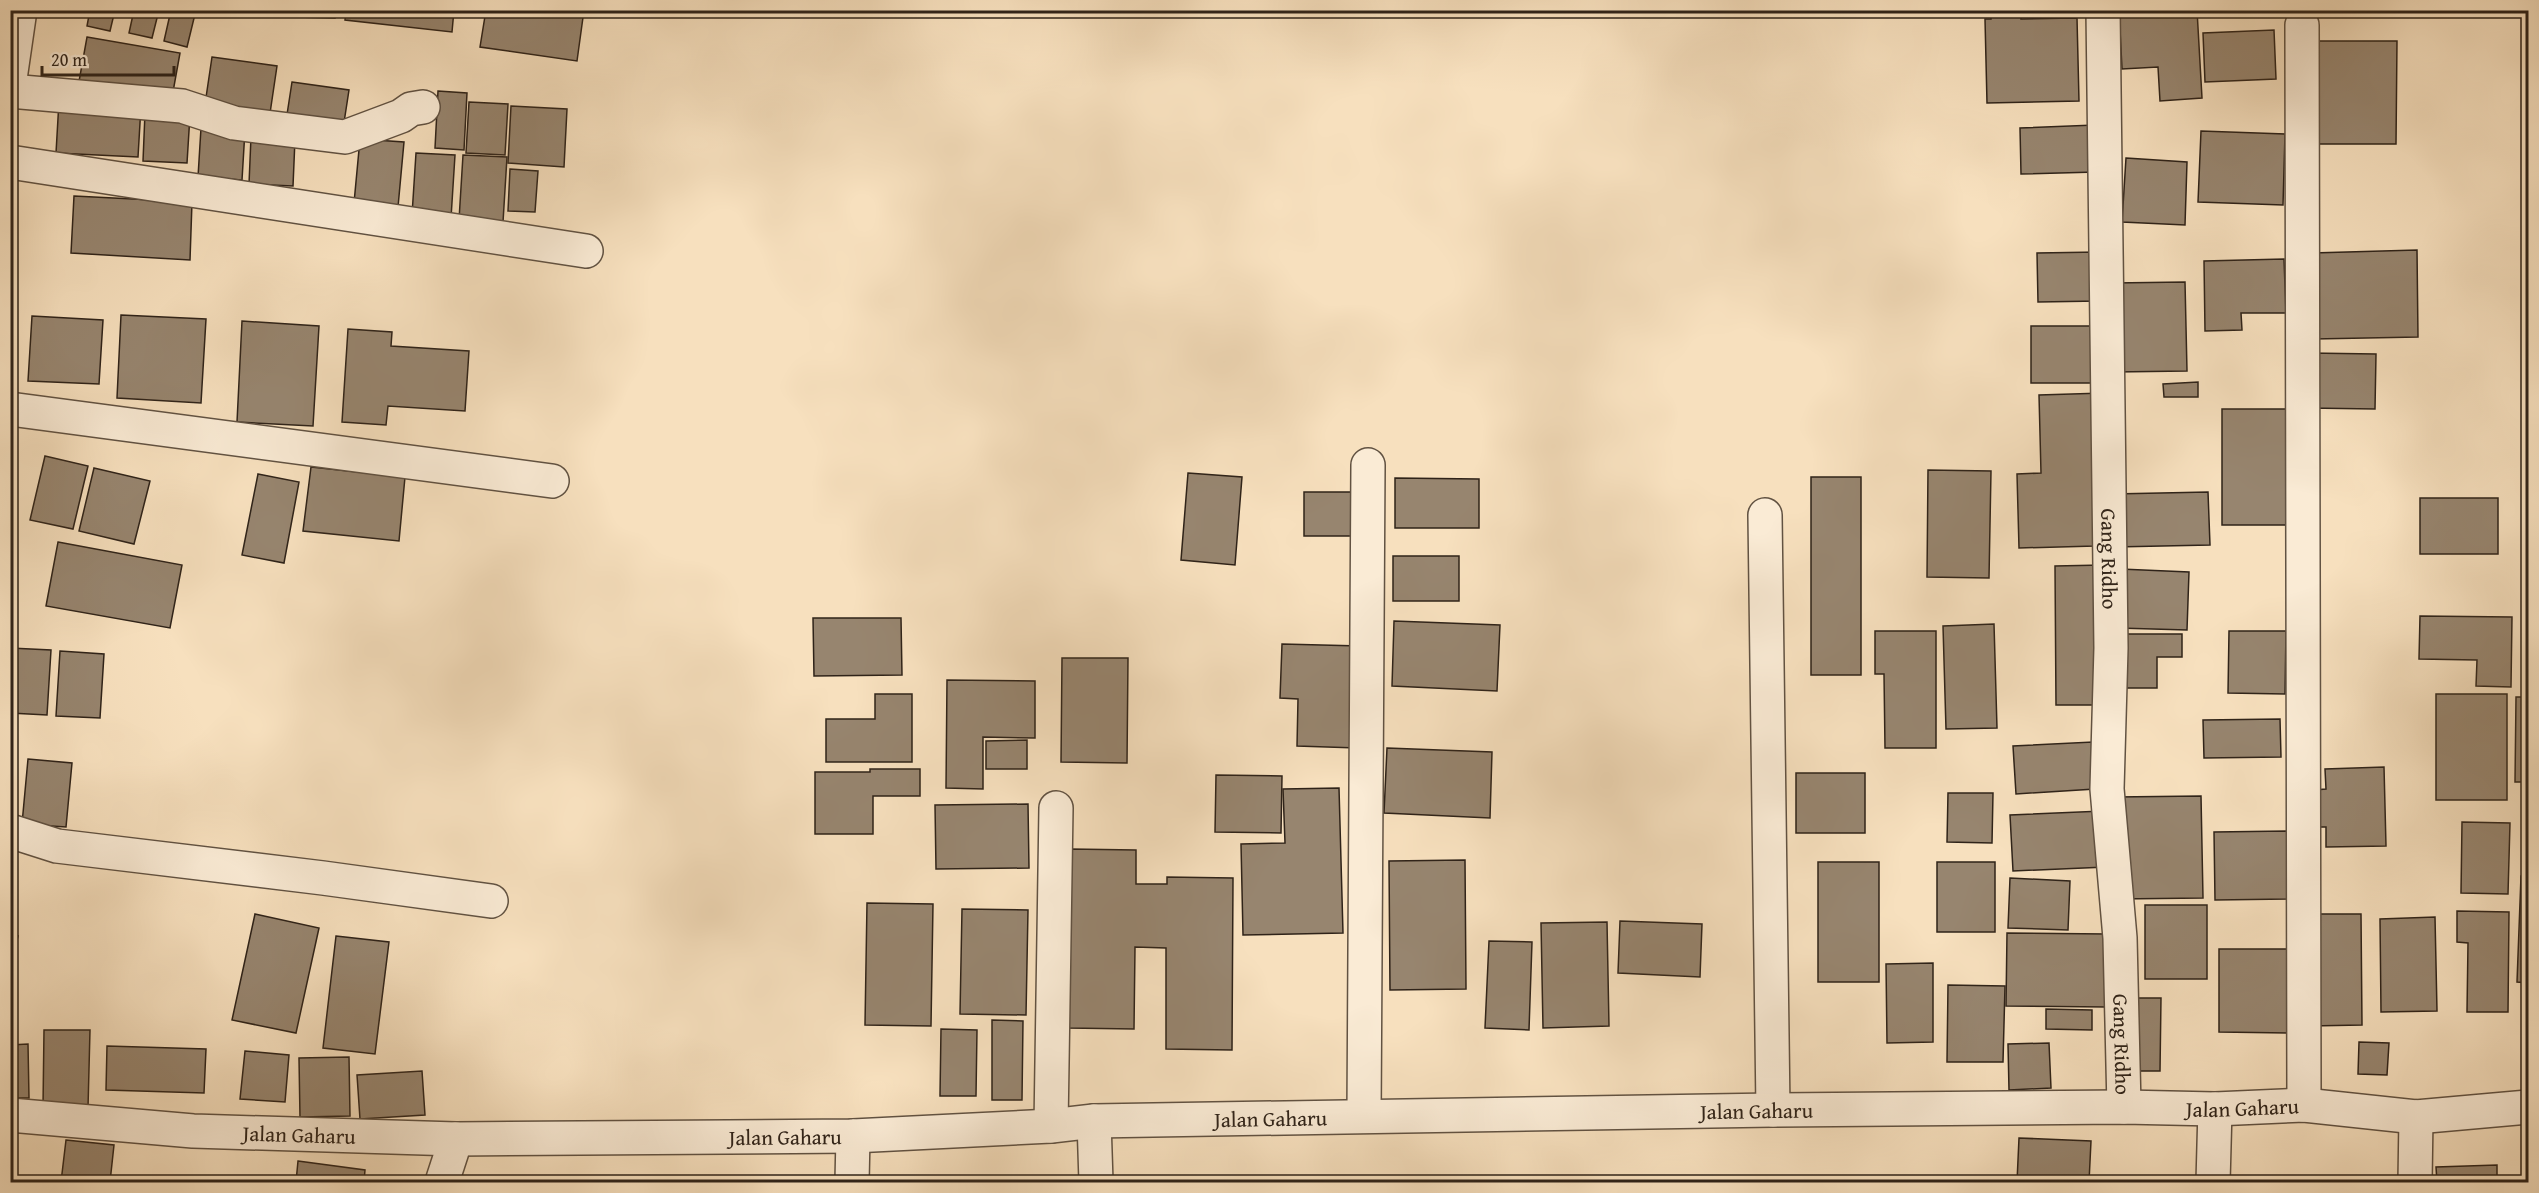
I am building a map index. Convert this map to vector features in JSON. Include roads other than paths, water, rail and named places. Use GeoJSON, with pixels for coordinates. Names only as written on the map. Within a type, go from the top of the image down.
{"type":"FeatureCollection","features":[{"type":"Feature","properties":{"kind":"street"},"geometry":{"type":"LineString","coordinates":[[10,79],[20,10]]}},
{"type":"Feature","properties":{"kind":"street","name":"Gang Ridho"},"geometry":{"type":"LineString","coordinates":[[2103,10],[2111,648],[2107,789],[2120,938],[2124,1107]]}},
{"type":"Feature","properties":{"kind":"street"},"geometry":{"type":"LineString","coordinates":[[2302,25],[2304,1105]]}},
{"type":"Feature","properties":{"kind":"street"},"geometry":{"type":"LineString","coordinates":[[10,91],[182,106],[234,123],[345,137],[401,116],[411,109],[423,107]]}},
{"type":"Feature","properties":{"kind":"street"},"geometry":{"type":"LineString","coordinates":[[10,162],[586,251]]}},
{"type":"Feature","properties":{"kind":"street"},"geometry":{"type":"LineString","coordinates":[[10,409],[552,481]]}},
{"type":"Feature","properties":{"kind":"street"},"geometry":{"type":"LineString","coordinates":[[1364,1116],[1368,465]]}},
{"type":"Feature","properties":{"kind":"street"},"geometry":{"type":"LineString","coordinates":[[1765,515],[1773,1110]]}},
{"type":"Feature","properties":{"kind":"street"},"geometry":{"type":"LineString","coordinates":[[1051,1126],[1056,808]]}},
{"type":"Feature","properties":{"kind":"street"},"geometry":{"type":"LineString","coordinates":[[10,831],[57,846],[491,901]]}},
{"type":"Feature","properties":{"kind":"street","name":"Jalan Gaharu"},"geometry":{"type":"LineString","coordinates":[[10,1115],[193,1131],[456,1139],[853,1136],[1051,1126],[1095,1120],[1773,1110],[2124,1107],[2215,1109],[2304,1105],[2416,1117],[2529,1107]]}},
{"type":"Feature","properties":{"kind":"street"},"geometry":{"type":"LineString","coordinates":[[2213,1182],[2215,1109]]}},
{"type":"Feature","properties":{"kind":"street"},"geometry":{"type":"LineString","coordinates":[[2415,1182],[2416,1117]]}},
{"type":"Feature","properties":{"kind":"street"},"geometry":{"type":"LineString","coordinates":[[1095,1120],[1096,1182]]}},
{"type":"Feature","properties":{"kind":"street"},"geometry":{"type":"LineString","coordinates":[[852,1182],[853,1136]]}},
{"type":"Feature","properties":{"kind":"street"},"geometry":{"type":"LineString","coordinates":[[442,1182],[456,1139]]}}]}
